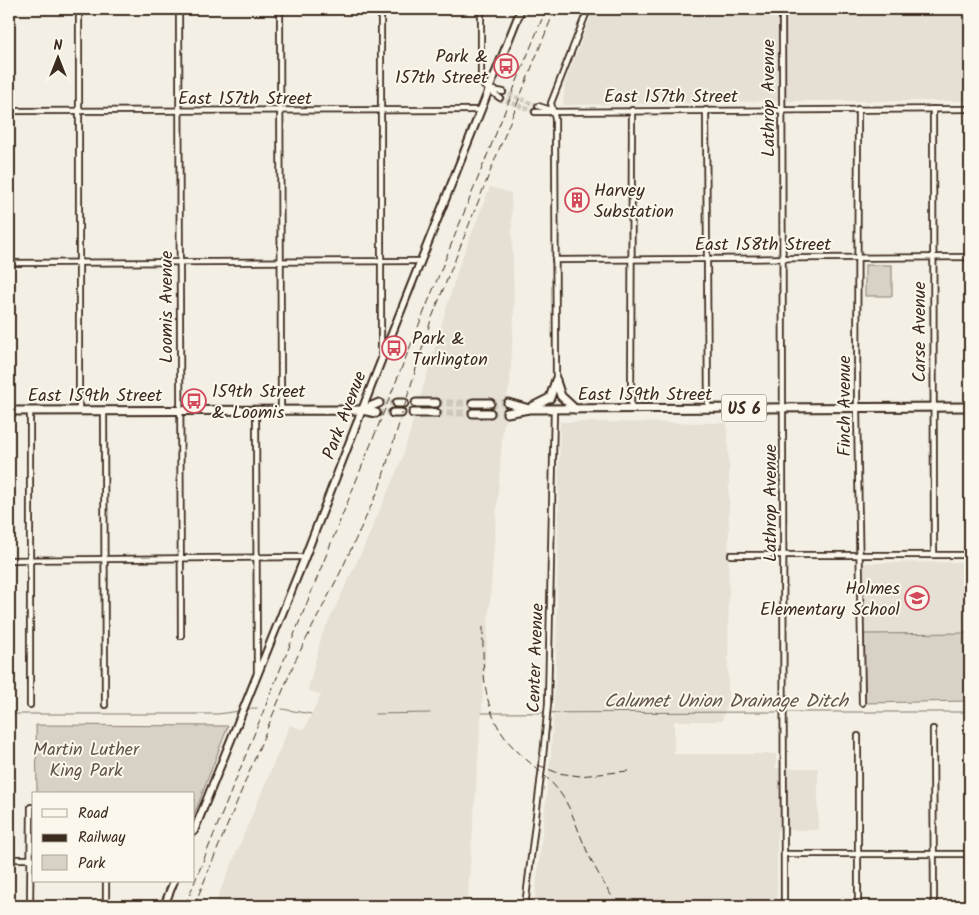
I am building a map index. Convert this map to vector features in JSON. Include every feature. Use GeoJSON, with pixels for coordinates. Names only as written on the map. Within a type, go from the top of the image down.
{"type":"FeatureCollection","features":[{"type":"Feature","properties":{"kind":"main road"},"geometry":{"type":"LineString","coordinates":[[529,409],[550,398],[556,380]]}},
{"type":"Feature","properties":{"kind":"main road"},"geometry":{"type":"LineString","coordinates":[[556,380],[561,396],[575,409]]}},
{"type":"Feature","properties":{"kind":"main road","name":"East 159th Street"},"geometry":{"type":"LineString","coordinates":[[362,410],[379,403]]}},
{"type":"Feature","properties":{"kind":"main road"},"geometry":{"type":"LineString","coordinates":[[416,403],[436,403]]}},
{"type":"Feature","properties":{"kind":"main road"},"geometry":{"type":"LineString","coordinates":[[473,403],[490,403]]}},
{"type":"Feature","properties":{"kind":"main road","name":"East 159th Street"},"geometry":{"type":"LineString","coordinates":[[508,403],[529,409]]}},
{"type":"Feature","properties":{"kind":"main road","name":"East 159th Street"},"geometry":{"type":"LineString","coordinates":[[507,413],[529,409],[970,407]]}},
{"type":"Feature","properties":{"kind":"main road","name":"East 159th Street"},"geometry":{"type":"LineString","coordinates":[[9,411],[362,410],[376,413]]}},
{"type":"Feature","properties":{"kind":"main road"},"geometry":{"type":"LineString","coordinates":[[413,413],[436,413]]}},
{"type":"Feature","properties":{"kind":"main road"},"geometry":{"type":"LineString","coordinates":[[473,413],[490,413]]}},
{"type":"Feature","properties":{"kind":"street"},"geometry":{"type":"LineString","coordinates":[[79,9],[79,410]]}},
{"type":"Feature","properties":{"kind":"street","name":"Loomis Avenue"},"geometry":{"type":"LineString","coordinates":[[179,9],[181,636]]}},
{"type":"Feature","properties":{"kind":"street"},"geometry":{"type":"LineString","coordinates":[[280,9],[281,410]]}},
{"type":"Feature","properties":{"kind":"street"},"geometry":{"type":"LineString","coordinates":[[381,9],[381,360]]}},
{"type":"Feature","properties":{"kind":"street"},"geometry":{"type":"LineString","coordinates":[[481,9],[481,78],[484,86],[501,95]]}},
{"type":"Feature","properties":{"kind":"street","name":"Park Avenue"},"geometry":{"type":"LineString","coordinates":[[195,829],[305,557],[381,360],[521,9]]}},
{"type":"Feature","properties":{"kind":"street"},"geometry":{"type":"LineString","coordinates":[[556,380],[555,119],[551,103],[588,9]]}},
{"type":"Feature","properties":{"kind":"street","name":"Lathrop Avenue"},"geometry":{"type":"LineString","coordinates":[[782,9],[784,906]]}},
{"type":"Feature","properties":{"kind":"street","name":"East 157th Street"},"geometry":{"type":"LineString","coordinates":[[537,109],[552,111],[970,109]]}},
{"type":"Feature","properties":{"kind":"street","name":"Finch Avenue"},"geometry":{"type":"LineString","coordinates":[[858,109],[858,408],[862,703]]}},
{"type":"Feature","properties":{"kind":"street","name":"Carse Avenue"},"geometry":{"type":"LineString","coordinates":[[933,109],[932,408],[934,555]]}},
{"type":"Feature","properties":{"kind":"street","name":"East 157th Street"},"geometry":{"type":"LineString","coordinates":[[9,111],[481,110]]}},
{"type":"Feature","properties":{"kind":"street"},"geometry":{"type":"LineString","coordinates":[[631,409],[632,110]]}},
{"type":"Feature","properties":{"kind":"street"},"geometry":{"type":"LineString","coordinates":[[706,110],[708,409]]}},
{"type":"Feature","properties":{"kind":"street","name":"East 158th Street"},"geometry":{"type":"LineString","coordinates":[[555,260],[970,257]]}},
{"type":"Feature","properties":{"kind":"street"},"geometry":{"type":"LineString","coordinates":[[9,263],[421,261]]}},
{"type":"Feature","properties":{"kind":"street","name":"Center Avenue"},"geometry":{"type":"LineString","coordinates":[[525,906],[548,704],[554,409]]}},
{"type":"Feature","properties":{"kind":"street"},"geometry":{"type":"LineString","coordinates":[[104,410],[105,705]]}},
{"type":"Feature","properties":{"kind":"street"},"geometry":{"type":"LineString","coordinates":[[256,410],[255,558],[257,675]]}},
{"type":"Feature","properties":{"kind":"street"},"geometry":{"type":"LineString","coordinates":[[30,411],[30,705]]}},
{"type":"Feature","properties":{"kind":"street"},"geometry":{"type":"LineString","coordinates":[[731,555],[970,555]]}},
{"type":"Feature","properties":{"kind":"street"},"geometry":{"type":"LineString","coordinates":[[9,560],[305,557]]}},
{"type":"Feature","properties":{"kind":"street"},"geometry":{"type":"LineString","coordinates":[[934,729],[934,906]]}},
{"type":"Feature","properties":{"kind":"street"},"geometry":{"type":"LineString","coordinates":[[858,736],[858,906]]}},
{"type":"Feature","properties":{"kind":"street"},"geometry":{"type":"LineString","coordinates":[[30,906],[32,859],[31,807]]}},
{"type":"Feature","properties":{"kind":"street"},"geometry":{"type":"LineString","coordinates":[[784,854],[970,854]]}},
{"type":"Feature","properties":{"kind":"street"},"geometry":{"type":"LineString","coordinates":[[9,859],[32,859]]}},
{"type":"Feature","properties":{"kind":"street"},"geometry":{"type":"LineString","coordinates":[[106,882],[106,906]]}},
{"type":"Feature","properties":{"kind":"street"},"geometry":{"type":"LineString","coordinates":[[164,906],[174,882]]}},
{"type":"Feature","properties":{"kind":"shaded area"},"geometry":{"type":"Polygon","coordinates":[[[594,9],[970,9],[970,101],[787,101],[563,105],[565,83],[594,9]]]}},
{"type":"Feature","properties":{"kind":"shaded area"},"geometry":{"type":"Polygon","coordinates":[[[490,187],[511,193],[514,310],[510,384],[507,396],[506,419],[503,426],[467,906],[214,906],[290,725],[304,730],[321,695],[308,690],[322,635],[364,547],[402,459],[459,266],[490,187]]]}},
{"type":"Feature","properties":{"kind":"shaded area"},"geometry":{"type":"Polygon","coordinates":[[[560,422],[727,423],[729,469],[728,700],[722,721],[674,721],[674,754],[776,754],[776,768],[818,768],[818,830],[777,830],[777,906],[534,906],[551,754],[556,664],[560,422]]]}},
{"type":"Feature","properties":{"kind":"shaded area","name":"Holmes Elementary School"},"geometry":{"type":"Polygon","coordinates":[[[970,562],[970,633],[864,634],[864,563],[970,562]]]}},
{"type":"Feature","properties":{"kind":"green space"},"geometry":{"type":"Polygon","coordinates":[[[865,265],[892,265],[892,296],[865,296],[865,265]]]}},
{"type":"Feature","properties":{"kind":"green space"},"geometry":{"type":"Polygon","coordinates":[[[970,633],[970,701],[865,703],[864,634],[970,633]]]}},
{"type":"Feature","properties":{"kind":"green space","name":"Martin Luther King Park"},"geometry":{"type":"Polygon","coordinates":[[[36,725],[228,726],[195,812],[195,792],[37,792],[36,725]]]}},
{"type":"Feature","properties":{"kind":"waterway","name":"Calumet Union Drainage Ditch"},"geometry":{"type":"LineString","coordinates":[[247,709],[257,708]]}},
{"type":"Feature","properties":{"kind":"waterway","name":"Calumet Union Drainage Ditch"},"geometry":{"type":"LineString","coordinates":[[282,709],[311,714]]}},
{"type":"Feature","properties":{"kind":"waterway","name":"Calumet Union Drainage Ditch"},"geometry":{"type":"LineString","coordinates":[[9,714],[218,714],[240,711]]}},
{"type":"Feature","properties":{"kind":"waterway","name":"Calumet Union Drainage Ditch"},"geometry":{"type":"LineString","coordinates":[[482,713],[782,712]]}},
{"type":"Feature","properties":{"kind":"waterway","name":"Calumet Union Drainage Ditch"},"geometry":{"type":"LineString","coordinates":[[786,712],[970,712]]}},
{"type":"Feature","properties":{"kind":"waterway","name":"Calumet Union Drainage Ditch"},"geometry":{"type":"LineString","coordinates":[[375,714],[430,713]]}},
{"type":"Feature","properties":{"kind":"tunnel"},"geometry":{"type":"LineString","coordinates":[[503,92],[538,106]]}},
{"type":"Feature","properties":{"kind":"tunnel"},"geometry":{"type":"LineString","coordinates":[[500,98],[535,112]]}},
{"type":"Feature","properties":{"kind":"tunnel"},"geometry":{"type":"LineString","coordinates":[[379,403],[397,403]]}},
{"type":"Feature","properties":{"kind":"tunnel"},"geometry":{"type":"LineString","coordinates":[[436,403],[473,403]]}},
{"type":"Feature","properties":{"kind":"tunnel"},"geometry":{"type":"LineString","coordinates":[[490,403],[508,403]]}},
{"type":"Feature","properties":{"kind":"tunnel"},"geometry":{"type":"LineString","coordinates":[[376,413],[393,413]]}},
{"type":"Feature","properties":{"kind":"tunnel"},"geometry":{"type":"LineString","coordinates":[[436,413],[473,413]]}},
{"type":"Feature","properties":{"kind":"tunnel"},"geometry":{"type":"LineString","coordinates":[[490,413],[507,413]]}},
{"type":"Feature","properties":{"kind":"railway"},"geometry":{"type":"LineString","coordinates":[[195,881],[546,9]]}},
{"type":"Feature","properties":{"kind":"railway"},"geometry":{"type":"LineString","coordinates":[[194,906],[295,661],[340,573],[379,489],[431,320],[555,9]]}},
{"type":"Feature","properties":{"kind":"railway"},"geometry":{"type":"LineString","coordinates":[[483,627],[483,660],[486,692],[496,722],[504,736],[515,749],[546,777],[563,797],[595,866],[618,906]]}},
{"type":"Feature","properties":{"kind":"railway"},"geometry":{"type":"LineString","coordinates":[[538,765],[558,773],[580,776],[628,771]]}},
{"type":"Feature","properties":{"kind":"railway"},"geometry":{"type":"LineString","coordinates":[[185,906],[195,882]]}},
{"type":"Feature","properties":{"kind":"place","name":"Park & 157th Street"},"geometry":{"type":"Point","coordinates":[506,66]}},
{"type":"Feature","properties":{"kind":"place","name":"Harvey Substation"},"geometry":{"type":"Point","coordinates":[577,200]}},
{"type":"Feature","properties":{"kind":"place","name":"Park & Turlington"},"geometry":{"type":"Point","coordinates":[394,348]}},
{"type":"Feature","properties":{"kind":"place","name":"159th Street & Loomis"},"geometry":{"type":"Point","coordinates":[194,401]}},
{"type":"Feature","properties":{"kind":"place","name":"Holmes Elementary School"},"geometry":{"type":"Point","coordinates":[917,598]}}]}
